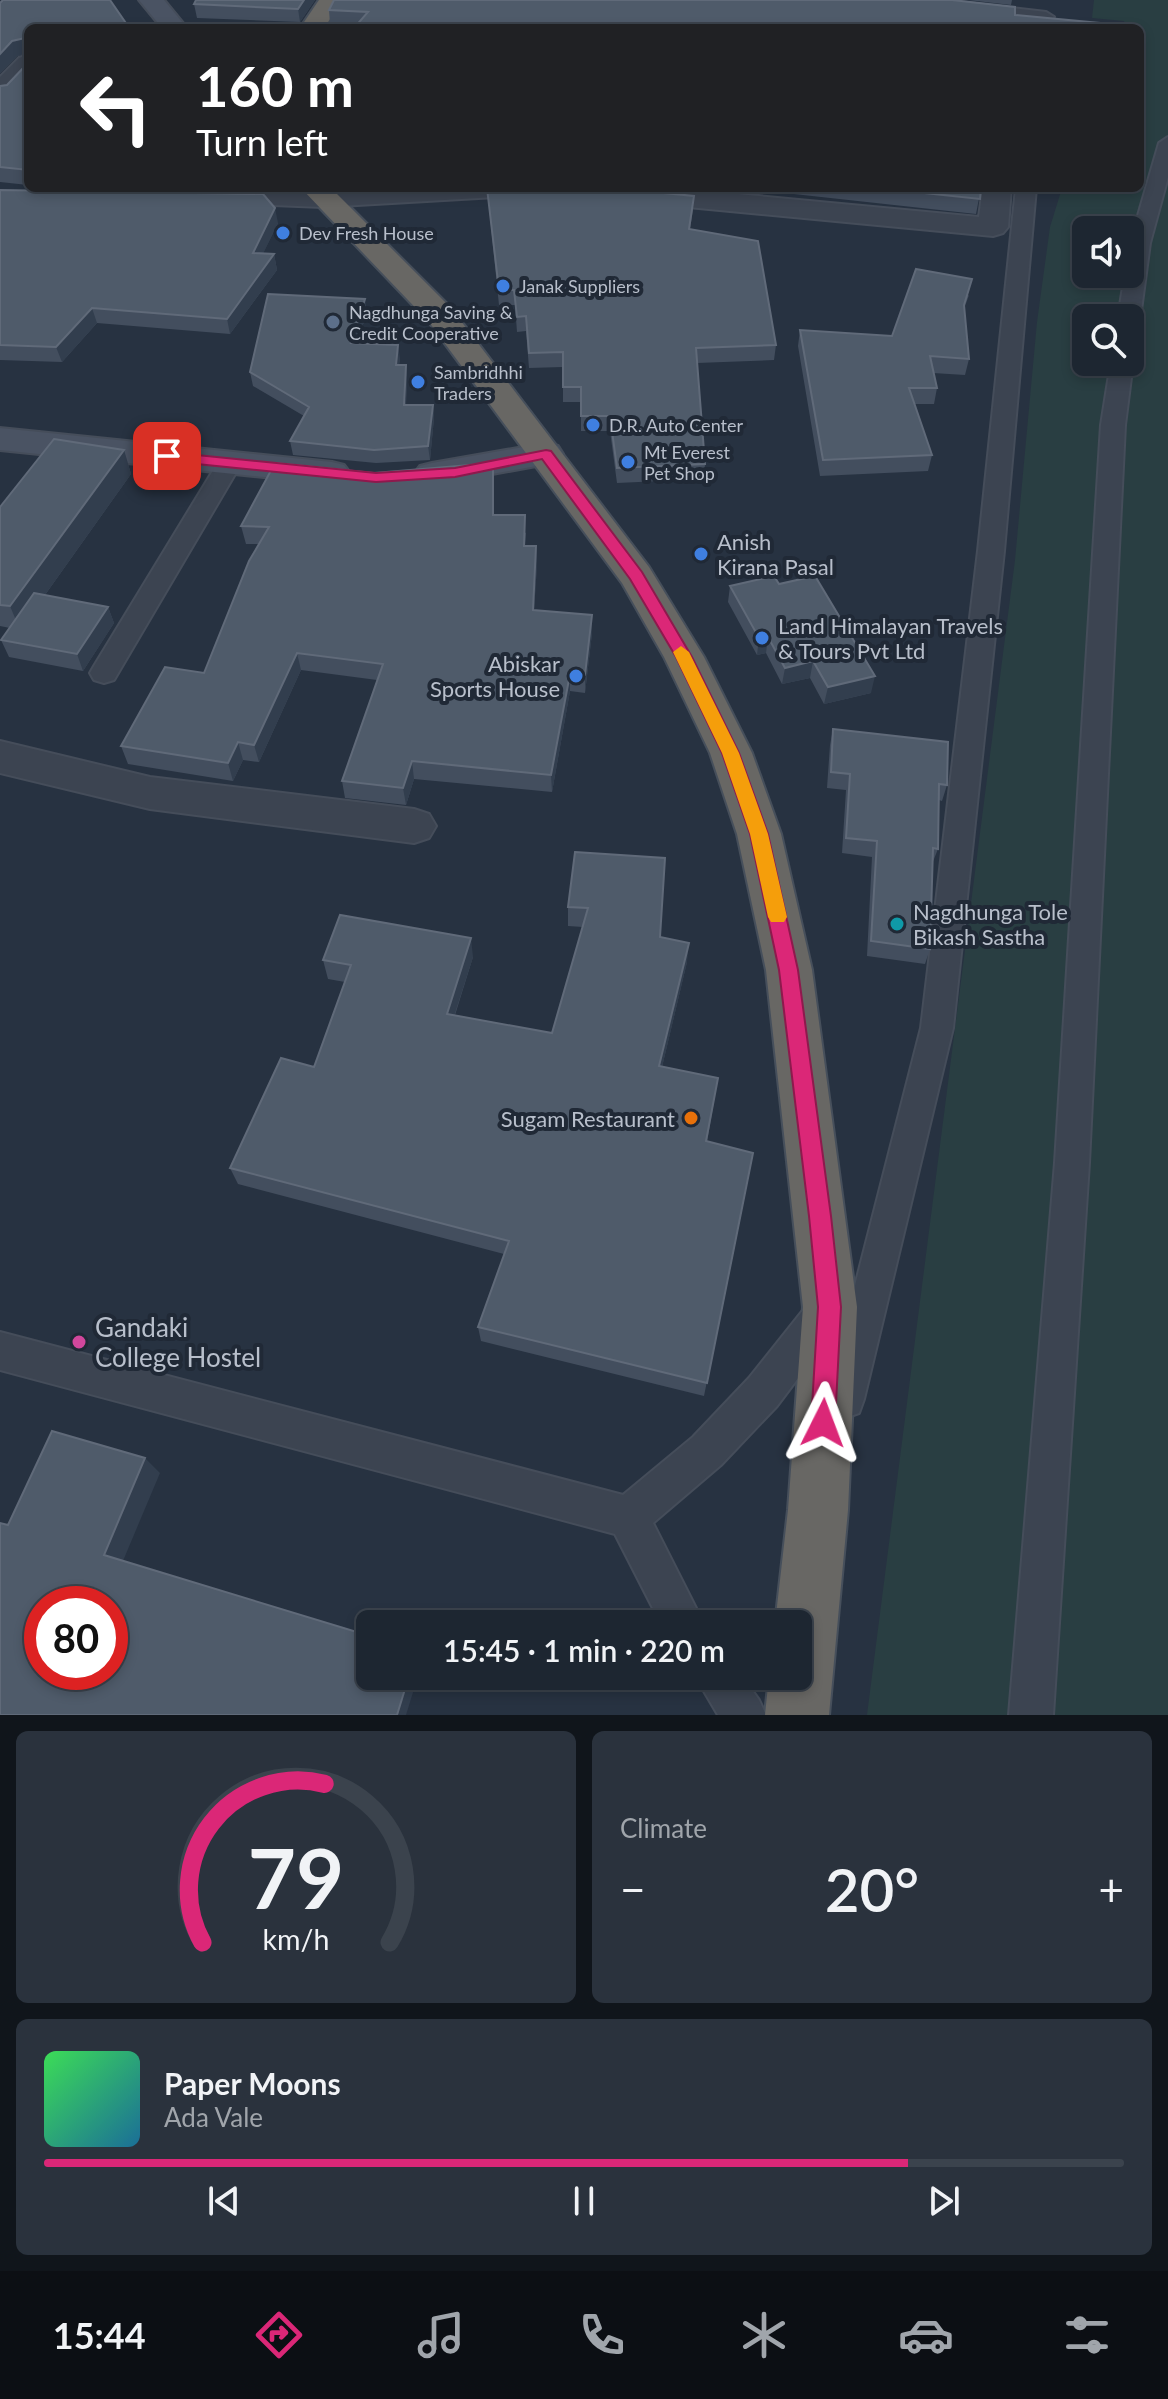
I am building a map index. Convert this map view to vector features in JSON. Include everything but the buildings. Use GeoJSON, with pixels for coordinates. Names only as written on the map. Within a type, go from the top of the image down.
{"type":"FeatureCollection","features":[{"type":"Feature","properties":{"kind":"highway"},"geometry":{"type":"LineString","coordinates":[[315,24],[331,0]]}},
{"type":"Feature","properties":{"kind":"highway"},"geometry":{"type":"LineString","coordinates":[[319,193],[440,315],[636,576],[684,657],[731,753],[759,834],[789,970],[830,1307],[818,1510],[797,1715]]}},
{"type":"Feature","properties":{"kind":"main road"},"geometry":{"type":"LineString","coordinates":[[151,0],[172,24]]}},
{"type":"Feature","properties":{"kind":"main road"},"geometry":{"type":"LineString","coordinates":[[0,439],[229,464],[377,476],[455,472],[546,454]]}},
{"type":"Feature","properties":{"kind":"street"},"geometry":{"type":"LineString","coordinates":[[0,92],[24,67]]}},
{"type":"Feature","properties":{"kind":"street"},"geometry":{"type":"LineString","coordinates":[[184,195],[354,192]]}},
{"type":"Feature","properties":{"kind":"street"},"geometry":{"type":"LineString","coordinates":[[625,192],[993,227],[997,192]]}},
{"type":"Feature","properties":{"kind":"street"},"geometry":{"type":"LineString","coordinates":[[0,757],[150,793],[414,826]]}},
{"type":"Feature","properties":{"kind":"lane"},"geometry":{"type":"LineString","coordinates":[[899,0],[1046,15]]}},
{"type":"Feature","properties":{"kind":"lane"},"geometry":{"type":"LineString","coordinates":[[1131,304],[1140,243],[1168,143]]}},
{"type":"Feature","properties":{"kind":"lane"},"geometry":{"type":"LineString","coordinates":[[818,1510],[937,1028],[991,551],[1026,192]]}},
{"type":"Feature","properties":{"kind":"lane"},"geometry":{"type":"LineString","coordinates":[[1031,1715],[1072,1163],[1113,425],[1120,376]]}},
{"type":"Feature","properties":{"kind":"lane"},"geometry":{"type":"LineString","coordinates":[[104,673],[229,464]]}},
{"type":"Feature","properties":{"kind":"lane"},"geometry":{"type":"LineString","coordinates":[[628,1517],[707,1451],[763,1392],[830,1307]]}},
{"type":"Feature","properties":{"kind":"lane"},"geometry":{"type":"LineString","coordinates":[[0,1351],[628,1517],[676,1610]]}},
{"type":"Feature","properties":{"kind":"lane"},"geometry":{"type":"LineString","coordinates":[[726,1690],[744,1715]]}},
{"type":"Feature","properties":{"kind":"green space"},"geometry":{"type":"Polygon","coordinates":[[[1094,0],[1168,0],[1168,1715],[867,1715],[1015,560],[1037,322],[1050,227],[1061,192],[1144,192],[1144,24],[1124,24],[1124,21],[1092,18],[1094,0]]]}},
{"type":"Feature","properties":{"kind":"slow traffic"},"geometry":{"type":"LineString","coordinates":[[681,652],[731,753],[759,834],[777,917]]}},
{"type":"Feature","properties":{"kind":"place","name":"Dev Fresh House"},"geometry":{"type":"Point","coordinates":[283,233]}},
{"type":"Feature","properties":{"kind":"place","name":"Janak Suppliers"},"geometry":{"type":"Point","coordinates":[503,286]}},
{"type":"Feature","properties":{"kind":"place","name":"Nagdhunga Saving & Credit Cooperative"},"geometry":{"type":"Point","coordinates":[333,322]}},
{"type":"Feature","properties":{"kind":"place","name":"Sambridhhi Traders"},"geometry":{"type":"Point","coordinates":[418,382]}},
{"type":"Feature","properties":{"kind":"place","name":"D.R. Auto Center"},"geometry":{"type":"Point","coordinates":[593,425]}},
{"type":"Feature","properties":{"kind":"place","name":"Mt Everest Pet Shop"},"geometry":{"type":"Point","coordinates":[628,462]}},
{"type":"Feature","properties":{"kind":"place","name":"Anish Kirana Pasal"},"geometry":{"type":"Point","coordinates":[701,554]}},
{"type":"Feature","properties":{"kind":"place","name":"Land Himalayan Travels & Tours Pvt Ltd"},"geometry":{"type":"Point","coordinates":[762,638]}},
{"type":"Feature","properties":{"kind":"place","name":"Abiskar Sports House"},"geometry":{"type":"Point","coordinates":[576,676]}},
{"type":"Feature","properties":{"kind":"place","name":"Nagdhunga Tole Bikash Sastha"},"geometry":{"type":"Point","coordinates":[897,924]}},
{"type":"Feature","properties":{"kind":"place","name":"Sugam Restaurant"},"geometry":{"type":"Point","coordinates":[691,1118]}},
{"type":"Feature","properties":{"kind":"place","name":"Gandaki College Hostel"},"geometry":{"type":"Point","coordinates":[79,1342]}},
{"type":"Feature","properties":{"kind":"route"},"geometry":{"type":"LineString","coordinates":[[167,456],[376,477],[455,472],[546,454],[636,576],[684,657],[731,753],[759,834],[789,970],[830,1307],[823,1423]]}}]}
